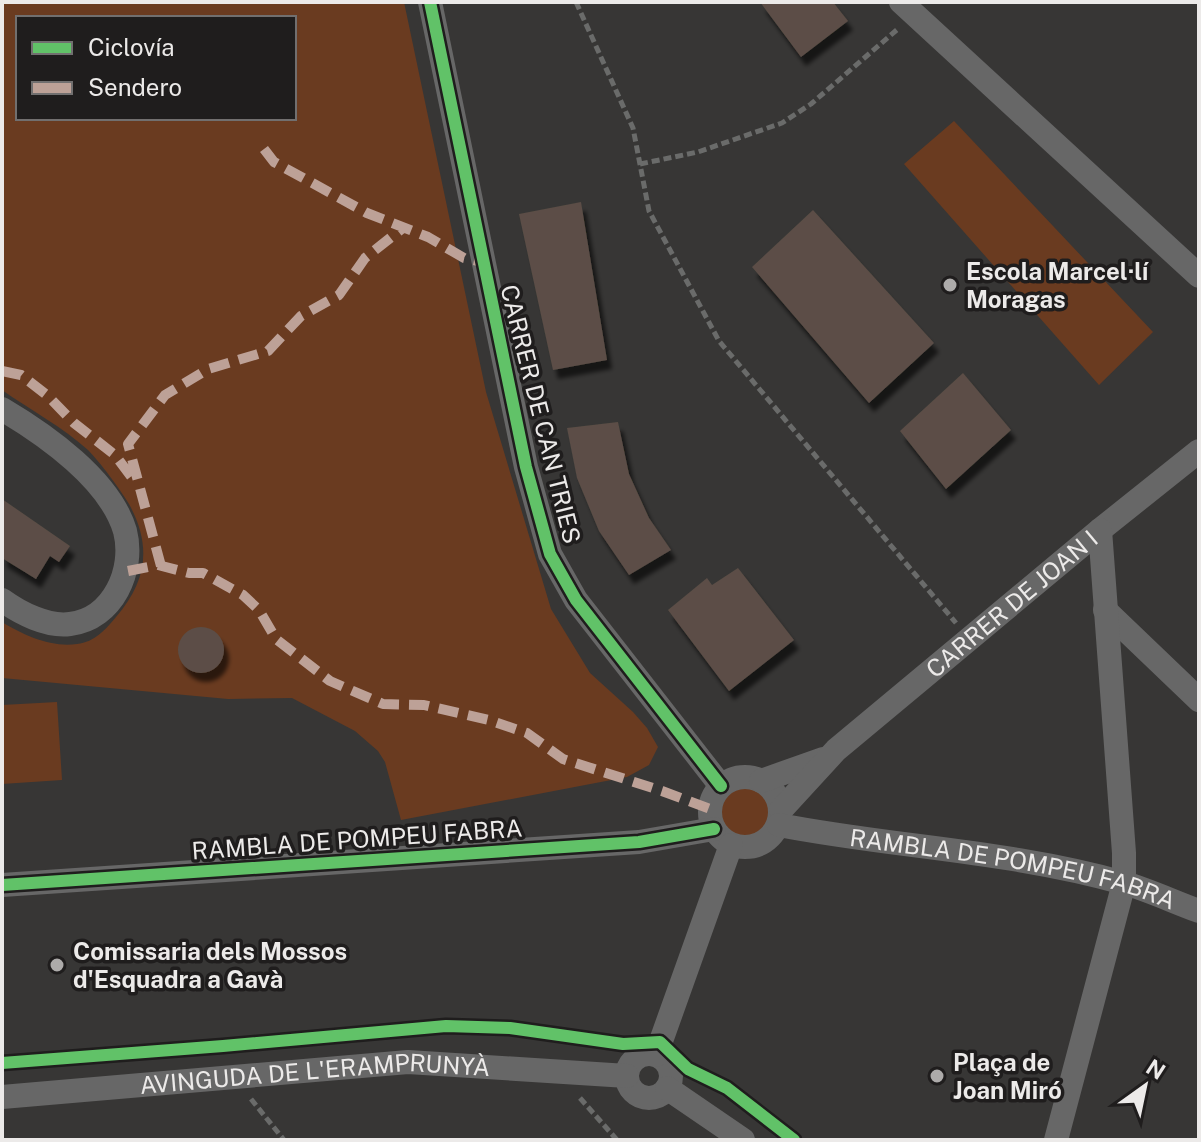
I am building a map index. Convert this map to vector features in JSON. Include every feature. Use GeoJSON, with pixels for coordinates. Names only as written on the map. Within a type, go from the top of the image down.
{"type":"FeatureCollection","features":[{"type":"Feature","properties":{"kind":"street","name":"CARRER DE CAN TRIES"},"geometry":{"type":"LineString","coordinates":[[430,2],[526,467],[550,554],[576,600],[721,786]]}},
{"type":"Feature","properties":{"kind":"street"},"geometry":{"type":"LineString","coordinates":[[908,8],[1199,276]]}},
{"type":"Feature","properties":{"kind":"street"},"geometry":{"type":"LineString","coordinates":[[2,409],[33,428],[77,463],[107,496],[124,531],[128,571],[116,595],[104,607],[88,619],[69,625],[32,617],[2,600]]}},
{"type":"Feature","properties":{"kind":"street","name":"CARRER DE JOAN I"},"geometry":{"type":"LineString","coordinates":[[780,818],[827,758],[1199,451]]}},
{"type":"Feature","properties":{"kind":"street"},"geometry":{"type":"LineString","coordinates":[[1056,1140],[1124,883],[1100,530]]}},
{"type":"Feature","properties":{"kind":"street"},"geometry":{"type":"LineString","coordinates":[[1105,610],[1199,700]]}},
{"type":"Feature","properties":{"kind":"street","name":"CARRER DE JOAN I"},"geometry":{"type":"LineString","coordinates":[[761,781],[827,758]]}},
{"type":"Feature","properties":{"kind":"street"},"geometry":{"type":"LineString","coordinates":[[656,1055],[722,837],[710,809],[712,798],[721,786],[732,779],[746,776],[773,789],[780,818],[764,843],[750,847],[722,837]]}},
{"type":"Feature","properties":{"kind":"street","name":"RAMBLA DE POMPEU FABRA"},"geometry":{"type":"LineString","coordinates":[[780,818],[839,837],[1017,861],[1124,883],[1199,911]]}},
{"type":"Feature","properties":{"kind":"street","name":"RAMBLA DE POMPEU FABRA"},"geometry":{"type":"LineString","coordinates":[[2,885],[722,837]]}},
{"type":"Feature","properties":{"kind":"street"},"geometry":{"type":"LineString","coordinates":[[646,1054],[656,1055],[670,1069],[670,1082],[656,1096],[641,1096],[630,1087],[627,1076],[630,1065],[646,1054]]}},
{"type":"Feature","properties":{"kind":"street","name":"AVINGUDA DE L'ERAMPRUNYÀ"},"geometry":{"type":"LineString","coordinates":[[2,1097],[408,1062],[627,1076]]}},
{"type":"Feature","properties":{"kind":"street"},"geometry":{"type":"LineString","coordinates":[[667,1088],[743,1140]]}},
{"type":"Feature","properties":{"kind":"path"},"geometry":{"type":"LineString","coordinates":[[576,2],[633,128],[649,211],[719,341],[970,639]]}},
{"type":"Feature","properties":{"kind":"path"},"geometry":{"type":"LineString","coordinates":[[640,164],[698,152],[782,123],[811,104],[908,8]]}},
{"type":"Feature","properties":{"kind":"path"},"geometry":{"type":"LineString","coordinates":[[591,1109],[617,1140]]}},
{"type":"Feature","properties":{"kind":"path"},"geometry":{"type":"LineString","coordinates":[[264,1112],[284,1140]]}},
{"type":"Feature","properties":{"kind":"shaded area"},"geometry":{"type":"Polygon","coordinates":[[[2,2],[404,2],[486,392],[551,609],[590,673],[647,728],[658,747],[649,765],[627,777],[401,820],[385,762],[378,751],[355,731],[292,698],[228,699],[2,678],[2,622],[28,636],[48,642],[67,645],[89,641],[108,626],[126,604],[140,576],[143,563],[141,534],[129,504],[93,455],[68,434],[2,390],[2,2]]]}},
{"type":"Feature","properties":{"kind":"shaded area"},"geometry":{"type":"Polygon","coordinates":[[[954,121],[1153,332],[1099,385],[904,164],[954,121]]]}},
{"type":"Feature","properties":{"kind":"shaded area"},"geometry":{"type":"Polygon","coordinates":[[[57,702],[62,780],[2,784],[2,705],[57,702]]]}},
{"type":"Feature","properties":{"kind":"shaded area"},"geometry":{"type":"Polygon","coordinates":[[[746,785],[764,793],[772,811],[764,829],[746,837],[728,829],[720,811],[728,793],[746,785]]]}},
{"type":"Feature","properties":{"kind":"building"},"geometry":{"type":"Polygon","coordinates":[[[760,2],[833,2],[848,21],[801,57],[760,2]]]}},
{"type":"Feature","properties":{"kind":"building"},"geometry":{"type":"Polygon","coordinates":[[[581,202],[607,360],[553,370],[519,214],[581,202]]]}},
{"type":"Feature","properties":{"kind":"building"},"geometry":{"type":"Polygon","coordinates":[[[813,210],[934,343],[869,403],[752,267],[813,210]]]}},
{"type":"Feature","properties":{"kind":"building"},"geometry":{"type":"Polygon","coordinates":[[[963,373],[1011,430],[946,489],[900,431],[963,373]]]}},
{"type":"Feature","properties":{"kind":"building"},"geometry":{"type":"Polygon","coordinates":[[[618,422],[629,474],[649,518],[671,550],[629,575],[599,531],[577,478],[567,428],[618,422]]]}},
{"type":"Feature","properties":{"kind":"building"},"geometry":{"type":"Polygon","coordinates":[[[2,499],[70,546],[59,562],[50,556],[36,579],[2,558],[2,499]]]}},
{"type":"Feature","properties":{"kind":"building"},"geometry":{"type":"Polygon","coordinates":[[[738,568],[794,640],[729,691],[668,610],[707,578],[712,585],[738,568]]]}},
{"type":"Feature","properties":{"kind":"building"},"geometry":{"type":"Polygon","coordinates":[[[201,627],[217,634],[224,650],[217,666],[201,673],[185,666],[178,650],[185,634],[201,627]]]}},
{"type":"Feature","properties":{"kind":"marked path"},"geometry":{"type":"LineString","coordinates":[[264,149],[274,162],[367,213],[428,237],[464,258],[482,262]]}},
{"type":"Feature","properties":{"kind":"marked path"},"geometry":{"type":"LineString","coordinates":[[161,566],[128,444],[165,395],[208,369],[268,351],[301,316],[339,295],[365,258],[404,227]]}},
{"type":"Feature","properties":{"kind":"marked path"},"geometry":{"type":"LineString","coordinates":[[2,371],[21,375],[48,396],[74,423],[115,455],[133,479]]}},
{"type":"Feature","properties":{"kind":"marked path"},"geometry":{"type":"LineString","coordinates":[[128,571],[158,565],[189,573],[203,573],[243,595],[259,610],[276,639],[330,681],[383,704],[424,705],[489,720],[527,733],[563,759],[710,809]]}},
{"type":"Feature","properties":{"kind":"cycle path"},"geometry":{"type":"LineString","coordinates":[[430,2],[526,467],[550,554],[576,600],[721,786]]}},
{"type":"Feature","properties":{"kind":"cycle path"},"geometry":{"type":"LineString","coordinates":[[2,885],[639,842],[714,829]]}},
{"type":"Feature","properties":{"kind":"cycle path"},"geometry":{"type":"LineString","coordinates":[[2,1063],[446,1026],[510,1028],[623,1044],[660,1042],[688,1069],[727,1088],[794,1140]]}},
{"type":"Feature","properties":{"kind":"place","name":"Escola Marcel·lí Moragas"},"geometry":{"type":"Point","coordinates":[950,285]}},
{"type":"Feature","properties":{"kind":"place","name":"Comissaria dels Mossos d'Esquadra a Gavà"},"geometry":{"type":"Point","coordinates":[57,965]}},
{"type":"Feature","properties":{"kind":"place","name":"Plaça de Joan Miró"},"geometry":{"type":"Point","coordinates":[937,1076]}}]}
